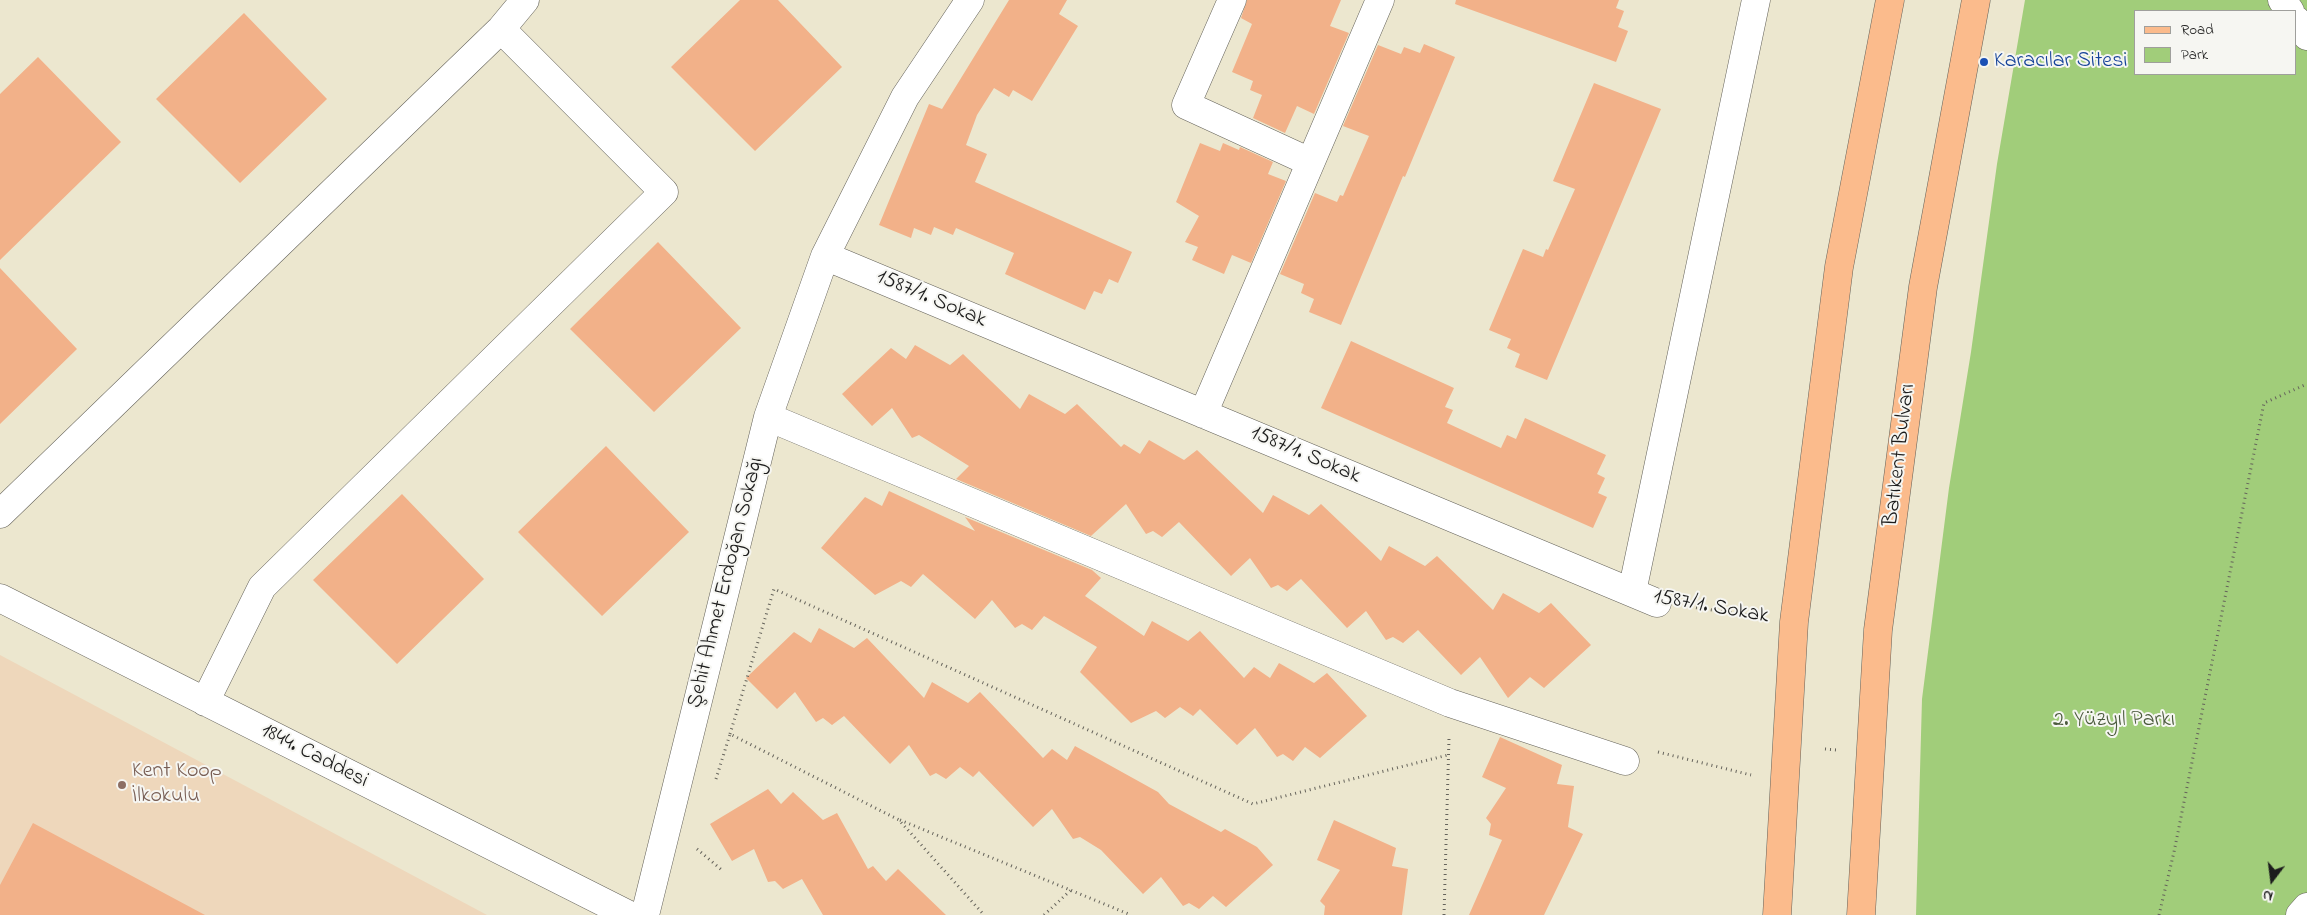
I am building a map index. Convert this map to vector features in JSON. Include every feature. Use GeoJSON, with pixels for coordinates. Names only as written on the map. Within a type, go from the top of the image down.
{"type":"FeatureCollection","features":[{"type":"Feature","properties":{"kind":"main road"},"geometry":{"type":"LineString","coordinates":[[1777,915],[1794,622],[1840,266],[1890,0]]}},
{"type":"Feature","properties":{"kind":"main road","name":"Batıkent Bulvarı"},"geometry":{"type":"LineString","coordinates":[[1861,915],[1878,630],[1922,288],[1976,0]]}},
{"type":"Feature","properties":{"kind":"street"},"geometry":{"type":"LineString","coordinates":[[0,514],[501,29],[525,0]]}},
{"type":"Feature","properties":{"kind":"street","name":"Şehit Ahmet Erdoğan Sokağı"},"geometry":{"type":"LineString","coordinates":[[645,915],[768,416],[825,256],[905,97],[970,0]]}},
{"type":"Feature","properties":{"kind":"street"},"geometry":{"type":"LineString","coordinates":[[1232,0],[1186,105],[1310,162]]}},
{"type":"Feature","properties":{"kind":"street"},"geometry":{"type":"LineString","coordinates":[[1203,414],[1380,0]]}},
{"type":"Feature","properties":{"kind":"street"},"geometry":{"type":"LineString","coordinates":[[1632,592],[1756,0]]}},
{"type":"Feature","properties":{"kind":"street"},"geometry":{"type":"LineString","coordinates":[[2297,21],[2307,36]]}},
{"type":"Feature","properties":{"kind":"street"},"geometry":{"type":"LineString","coordinates":[[205,702],[262,587],[664,192],[501,29]]}},
{"type":"Feature","properties":{"kind":"street","name":"1587/1. Sokak"},"geometry":{"type":"LineString","coordinates":[[825,256],[1657,603]]}},
{"type":"Feature","properties":{"kind":"street"},"geometry":{"type":"LineString","coordinates":[[768,416],[1450,703],[1624,761]]}},
{"type":"Feature","properties":{"kind":"street","name":"1844. Caddesi"},"geometry":{"type":"LineString","coordinates":[[0,598],[629,915]]}},
{"type":"Feature","properties":{"kind":"street"},"geometry":{"type":"LineString","coordinates":[[2300,915],[2307,907]]}},
{"type":"Feature","properties":{"kind":"path"},"geometry":{"type":"LineString","coordinates":[[2160,915],[2264,403],[2307,384]]}},
{"type":"Feature","properties":{"kind":"path"},"geometry":{"type":"LineString","coordinates":[[716,781],[774,589],[1253,804],[1448,756]]}},
{"type":"Feature","properties":{"kind":"path","name":"1587/1. Sokak"},"geometry":{"type":"LineString","coordinates":[[1657,603],[1794,622]]}},
{"type":"Feature","properties":{"kind":"path"},"geometry":{"type":"LineString","coordinates":[[1444,915],[1450,703]]}},
{"type":"Feature","properties":{"kind":"path"},"geometry":{"type":"LineString","coordinates":[[730,734],[898,820],[1131,915]]}},
{"type":"Feature","properties":{"kind":"path"},"geometry":{"type":"LineString","coordinates":[[1654,751],[1785,783]]}},
{"type":"Feature","properties":{"kind":"path"},"geometry":{"type":"LineString","coordinates":[[898,820],[984,915]]}},
{"type":"Feature","properties":{"kind":"path"},"geometry":{"type":"LineString","coordinates":[[695,847],[723,871]]}},
{"type":"Feature","properties":{"kind":"path"},"geometry":{"type":"LineString","coordinates":[[1044,915],[1071,890]]}},
{"type":"Feature","properties":{"kind":"shaded area","name":"Kent Koop İlkokulu"},"geometry":{"type":"Polygon","coordinates":[[[0,655],[487,915],[0,915],[0,655]]]}},
{"type":"Feature","properties":{"kind":"green space","name":"2. Yüzyıl Parkı"},"geometry":{"type":"Polygon","coordinates":[[[2025,0],[2307,0],[2307,915],[1916,915],[1922,699],[1949,488],[1971,352],[1997,164],[2025,0]]]}},
{"type":"Feature","properties":{"kind":"building"},"geometry":{"type":"Polygon","coordinates":[[[740,0],[778,0],[842,67],[755,151],[671,67],[740,0]]]}},
{"type":"Feature","properties":{"kind":"building"},"geometry":{"type":"Polygon","coordinates":[[[1009,0],[1067,0],[1059,14],[1078,26],[1032,101],[1013,90],[1009,97],[994,88],[977,115],[966,145],[987,154],[975,182],[1132,252],[1118,283],[1109,279],[1102,294],[1094,291],[1085,310],[1005,274],[1014,253],[956,228],[953,235],[934,227],[931,235],[914,228],[911,238],[879,225],[929,104],[942,109],[1009,0]]]}},
{"type":"Feature","properties":{"kind":"building"},"geometry":{"type":"Polygon","coordinates":[[[1247,0],[1341,0],[1330,26],[1349,33],[1314,114],[1297,106],[1285,133],[1253,118],[1262,95],[1250,90],[1253,81],[1232,72],[1252,24],[1241,18],[1247,0]]]}},
{"type":"Feature","properties":{"kind":"building"},"geometry":{"type":"Polygon","coordinates":[[[1456,0],[1619,0],[1616,8],[1624,11],[1618,27],[1628,31],[1616,62],[1455,4],[1456,0]]]}},
{"type":"Feature","properties":{"kind":"building"},"geometry":{"type":"Polygon","coordinates":[[[244,13],[327,99],[240,183],[156,99],[244,13]]]}},
{"type":"Feature","properties":{"kind":"building"},"geometry":{"type":"Polygon","coordinates":[[[1424,44],[1455,57],[1341,325],[1309,312],[1314,299],[1301,293],[1304,284],[1280,274],[1315,193],[1337,202],[1340,195],[1343,196],[1369,136],[1343,126],[1378,45],[1401,54],[1404,47],[1420,53],[1424,44]]]}},
{"type":"Feature","properties":{"kind":"building"},"geometry":{"type":"Polygon","coordinates":[[[38,57],[121,142],[0,260],[0,94],[38,57]]]}},
{"type":"Feature","properties":{"kind":"building"},"geometry":{"type":"Polygon","coordinates":[[[1594,83],[1661,109],[1547,380],[1515,367],[1520,354],[1507,348],[1511,339],[1489,330],[1523,249],[1543,257],[1546,249],[1548,250],[1575,189],[1553,181],[1594,83]]]}},
{"type":"Feature","properties":{"kind":"building"},"geometry":{"type":"Polygon","coordinates":[[[1200,143],[1220,151],[1223,143],[1239,150],[1240,147],[1273,162],[1268,174],[1286,181],[1251,263],[1232,255],[1224,274],[1192,260],[1198,247],[1185,242],[1199,216],[1176,202],[1200,143]]]}},
{"type":"Feature","properties":{"kind":"building"},"geometry":{"type":"Polygon","coordinates":[[[658,242],[741,328],[654,412],[570,329],[658,242]]]}},
{"type":"Feature","properties":{"kind":"building"},"geometry":{"type":"Polygon","coordinates":[[[0,268],[77,349],[0,424],[0,268]]]}},
{"type":"Feature","properties":{"kind":"building"},"geometry":{"type":"Polygon","coordinates":[[[1351,341],[1454,388],[1445,407],[1453,410],[1447,423],[1501,448],[1507,435],[1516,439],[1525,418],[1606,455],[1597,474],[1605,478],[1598,493],[1607,497],[1593,528],[1321,408],[1351,341]]]}},
{"type":"Feature","properties":{"kind":"building"},"geometry":{"type":"Polygon","coordinates":[[[915,345],[950,365],[963,354],[1020,409],[1029,394],[1065,414],[1077,404],[1121,447],[1124,444],[1140,454],[1149,440],[1184,460],[1197,450],[1263,513],[1273,495],[1309,515],[1321,504],[1381,561],[1389,546],[1425,566],[1437,556],[1493,610],[1503,593],[1539,613],[1551,603],[1591,645],[1544,688],[1530,677],[1508,698],[1480,657],[1461,675],[1418,630],[1403,643],[1393,637],[1386,640],[1366,611],[1347,628],[1301,579],[1287,591],[1278,585],[1271,588],[1250,558],[1231,576],[1179,522],[1162,537],[1153,531],[1146,534],[1126,504],[1091,536],[956,479],[969,466],[919,435],[912,438],[892,408],[872,426],[842,394],[891,348],[906,359],[915,345]]]}},
{"type":"Feature","properties":{"kind":"building"},"geometry":{"type":"Polygon","coordinates":[[[606,446],[689,532],[602,616],[518,532],[606,446]]]}},
{"type":"Feature","properties":{"kind":"building"},"geometry":{"type":"Polygon","coordinates":[[[889,491],[975,531],[965,517],[1092,570],[1101,578],[1085,596],[1144,636],[1152,621],[1188,641],[1200,631],[1244,678],[1254,667],[1270,678],[1279,663],[1314,683],[1327,673],[1367,716],[1320,758],[1305,747],[1293,761],[1283,754],[1277,757],[1255,728],[1237,745],[1200,709],[1193,716],[1180,707],[1165,718],[1156,711],[1131,723],[1080,672],[1097,647],[1044,616],[1032,630],[1022,624],[1015,628],[992,600],[975,619],[923,574],[911,587],[901,581],[875,595],[821,548],[865,497],[882,506],[889,491]]]}},
{"type":"Feature","properties":{"kind":"building"},"geometry":{"type":"Polygon","coordinates":[[[402,494],[484,579],[397,664],[313,580],[402,494]]]}},
{"type":"Feature","properties":{"kind":"building"},"geometry":{"type":"Polygon","coordinates":[[[819,628],[854,648],[867,638],[924,698],[932,682],[968,703],[980,692],[1043,758],[1052,749],[1067,760],[1075,746],[1158,792],[1169,804],[1221,832],[1225,829],[1257,847],[1273,865],[1226,907],[1213,896],[1199,909],[1189,903],[1183,906],[1161,877],[1143,894],[1101,850],[1080,837],[1073,839],[1052,809],[1033,827],[979,771],[973,777],[960,767],[946,779],[936,773],[930,776],[909,745],[890,764],[844,716],[832,725],[823,718],[816,722],[795,692],[777,709],[746,678],[794,632],[811,643],[819,628]]]}},
{"type":"Feature","properties":{"kind":"building"},"geometry":{"type":"Polygon","coordinates":[[[1500,737],[1562,765],[1557,784],[1574,786],[1568,827],[1583,834],[1544,915],[1469,915],[1502,840],[1489,835],[1491,824],[1486,818],[1506,788],[1482,777],[1500,737]]]}},
{"type":"Feature","properties":{"kind":"building"},"geometry":{"type":"Polygon","coordinates":[[[768,789],[781,804],[793,792],[823,820],[837,813],[868,869],[873,866],[886,881],[898,869],[946,915],[823,915],[802,879],[783,889],[775,881],[768,882],[754,849],[732,861],[710,824],[768,789]]]}},
{"type":"Feature","properties":{"kind":"building"},"geometry":{"type":"Polygon","coordinates":[[[1334,820],[1396,848],[1392,866],[1408,869],[1402,915],[1324,915],[1325,906],[1320,901],[1340,870],[1317,860],[1334,820]]]}},
{"type":"Feature","properties":{"kind":"building"},"geometry":{"type":"Polygon","coordinates":[[[33,823],[205,915],[0,915],[0,885],[33,823]]]}},
{"type":"Feature","properties":{"kind":"place","name":"Karacılar Sitesi"},"geometry":{"type":"Point","coordinates":[1984,62]}},
{"type":"Feature","properties":{"kind":"place","name":"Kent Koop İlkokulu"},"geometry":{"type":"Point","coordinates":[122,785]}}]}
